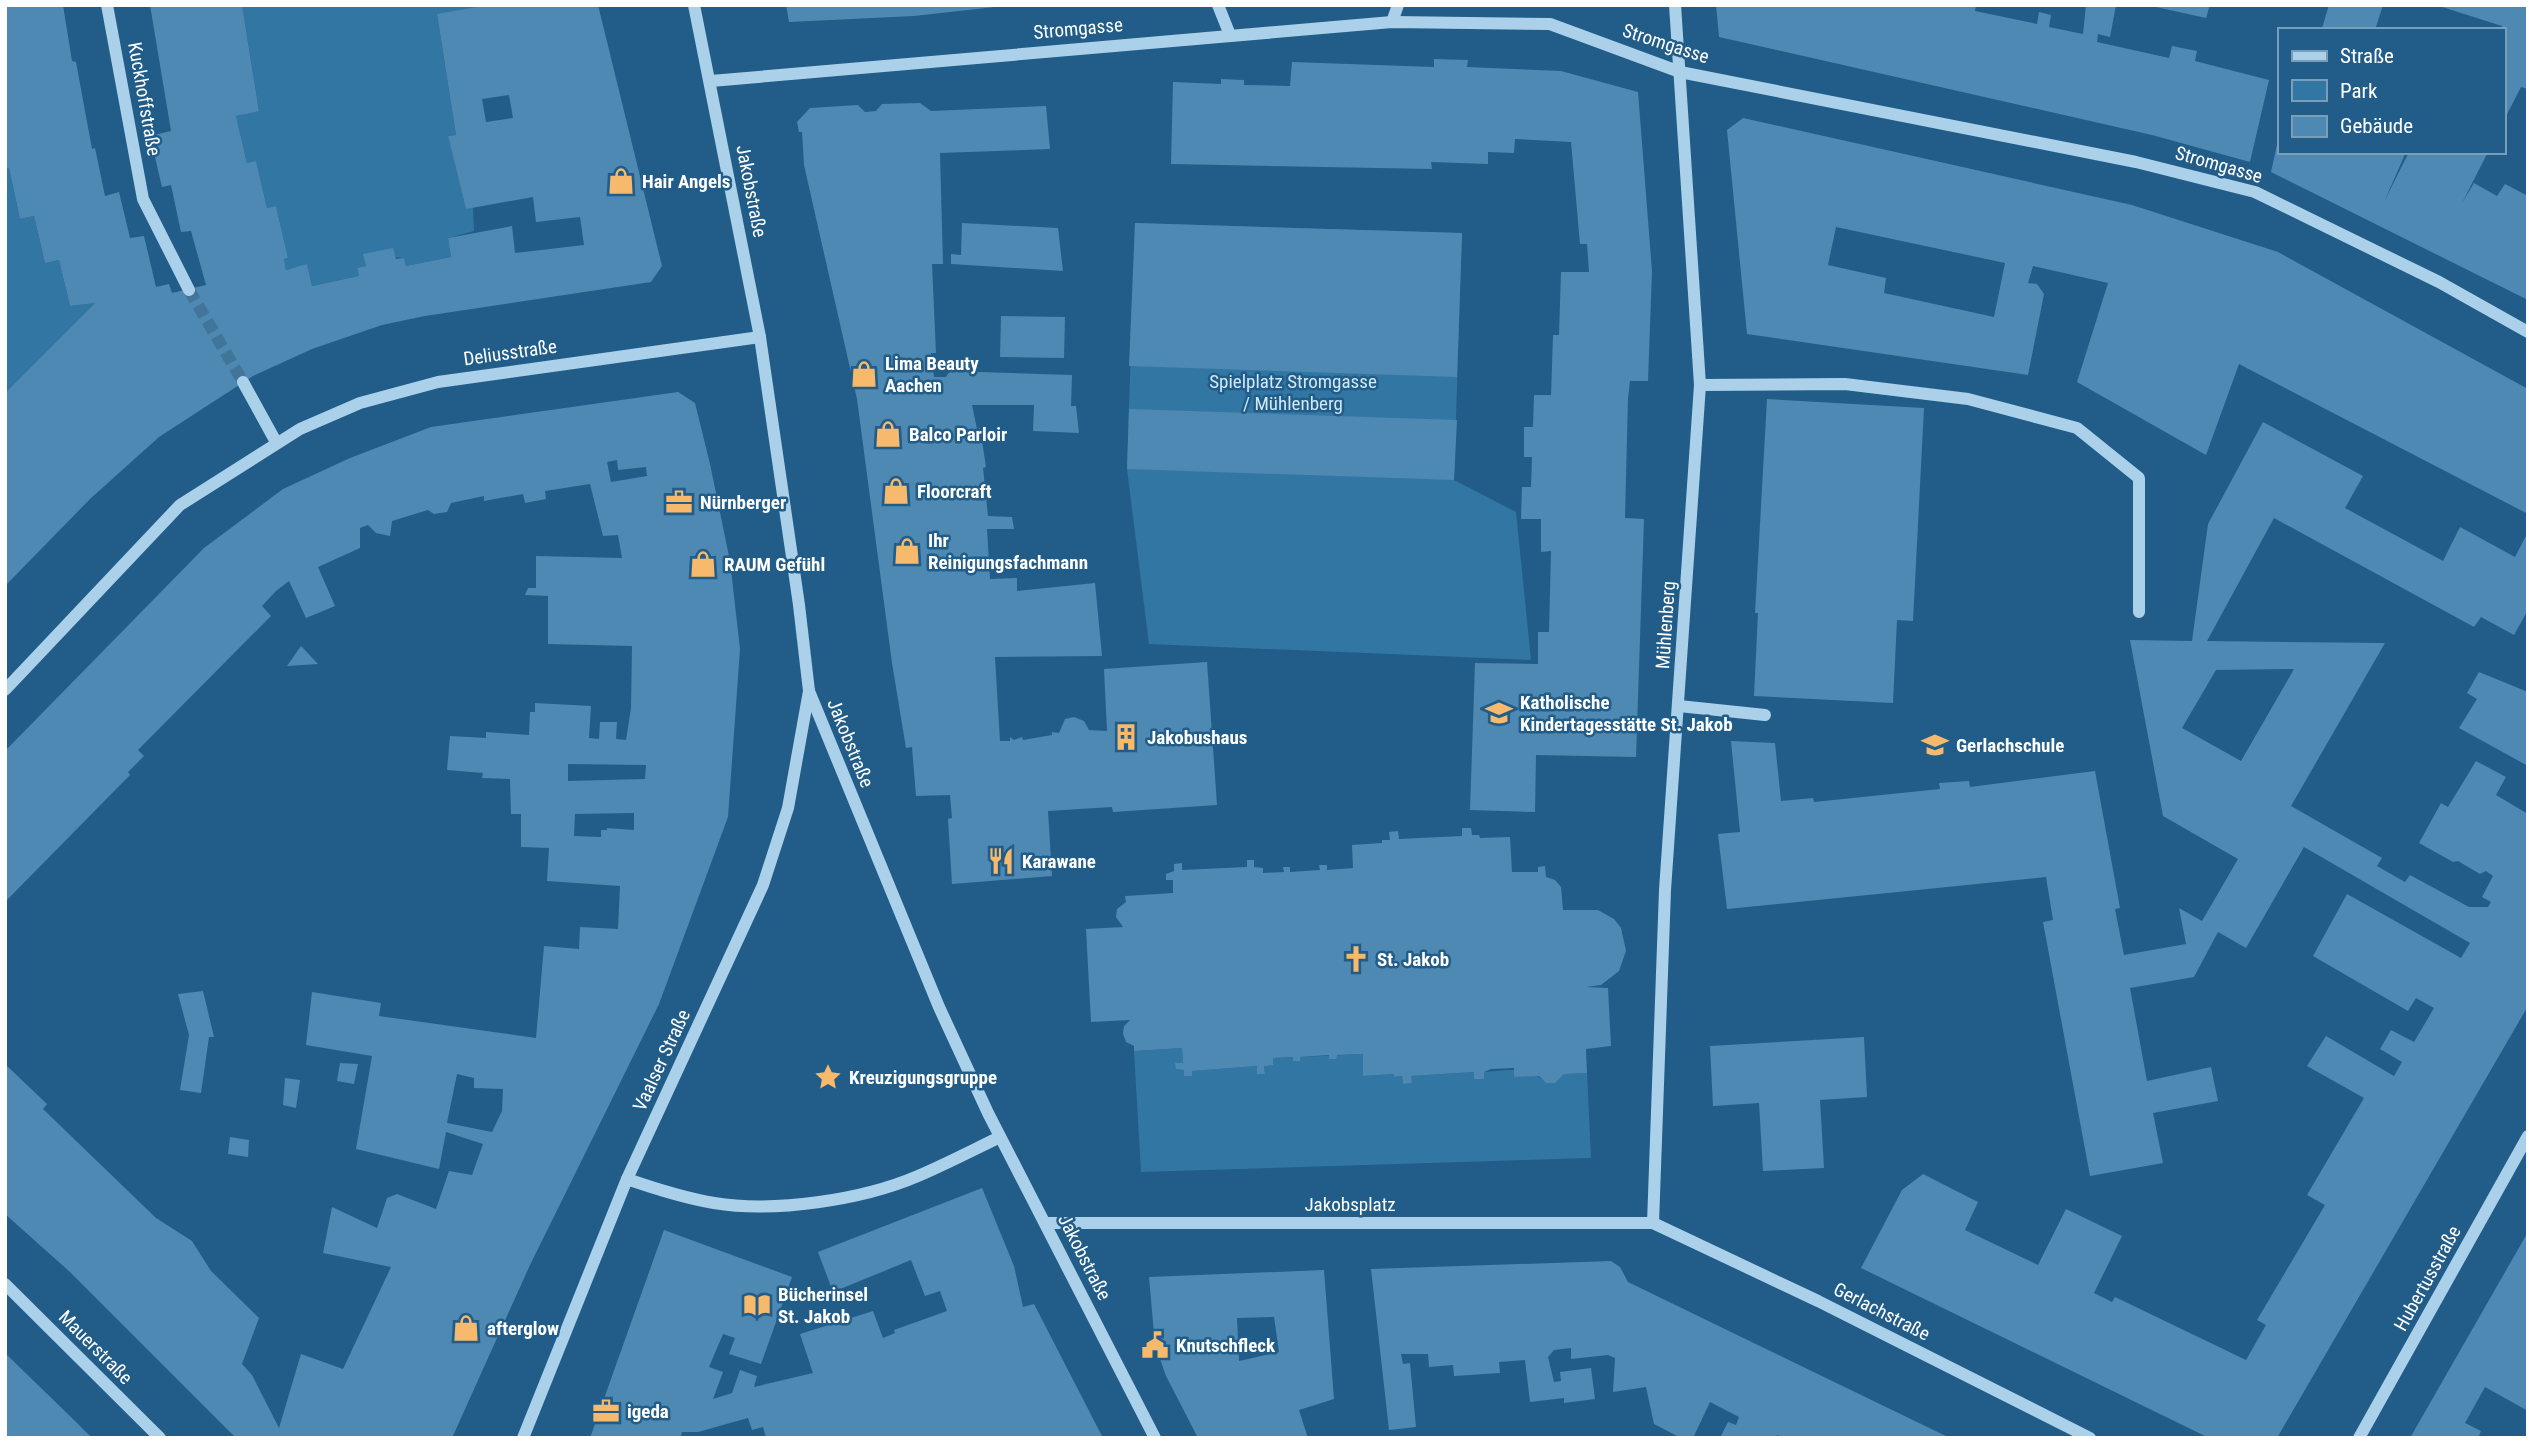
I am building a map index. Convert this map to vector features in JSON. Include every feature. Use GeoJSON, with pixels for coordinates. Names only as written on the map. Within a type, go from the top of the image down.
{"type":"FeatureCollection","features":[{"type":"Feature","properties":{"kind":"street","name":"Kuckhoffstraße"},"geometry":{"type":"LineString","coordinates":[[107,5],[144,199],[189,290]]}},
{"type":"Feature","properties":{"kind":"street","name":"Jakobstraße"},"geometry":{"type":"LineString","coordinates":[[694,5],[760,337],[809,691],[939,1007],[1000,1137],[1155,1438]]}},
{"type":"Feature","properties":{"kind":"street"},"geometry":{"type":"LineString","coordinates":[[1218,5],[1230,35]]}},
{"type":"Feature","properties":{"kind":"street"},"geometry":{"type":"LineString","coordinates":[[1392,22],[1398,5]]}},
{"type":"Feature","properties":{"kind":"street","name":"Mühlenberg"},"geometry":{"type":"LineString","coordinates":[[1653,1223],[1665,890],[1700,386],[1675,5]]}},
{"type":"Feature","properties":{"kind":"street","name":"Stromgasse"},"geometry":{"type":"LineString","coordinates":[[711,81],[1392,22],[1550,24],[1680,72],[2136,162],[2255,192],[2439,282],[2528,332]]}},
{"type":"Feature","properties":{"kind":"street","name":"Deliusstraße"},"geometry":{"type":"LineString","coordinates":[[5,690],[180,505],[276,442],[360,403],[438,382],[760,337]]}},
{"type":"Feature","properties":{"kind":"street"},"geometry":{"type":"LineString","coordinates":[[243,382],[276,442]]}},
{"type":"Feature","properties":{"kind":"street"},"geometry":{"type":"LineString","coordinates":[[1700,386],[1845,384],[1968,399],[2077,429],[2139,478],[2139,612]]}},
{"type":"Feature","properties":{"kind":"street","name":"Vaalser Straße"},"geometry":{"type":"LineString","coordinates":[[523,1438],[627,1179],[763,885],[788,808],[809,691]]}},
{"type":"Feature","properties":{"kind":"street"},"geometry":{"type":"LineString","coordinates":[[1679,706],[1765,715]]}},
{"type":"Feature","properties":{"kind":"street","name":"Hubertusstraße"},"geometry":{"type":"LineString","coordinates":[[2359,1438],[2528,1136]]}},
{"type":"Feature","properties":{"kind":"street"},"geometry":{"type":"LineString","coordinates":[[627,1179],[668,1193],[717,1203],[777,1205],[841,1198],[916,1177],[1000,1137]]}},
{"type":"Feature","properties":{"kind":"street","name":"Jakobsplatz"},"geometry":{"type":"LineString","coordinates":[[1046,1223],[1653,1223]]}},
{"type":"Feature","properties":{"kind":"street","name":"Gerlachstraße"},"geometry":{"type":"LineString","coordinates":[[1653,1223],[1818,1301],[2090,1438]]}},
{"type":"Feature","properties":{"kind":"street","name":"Mauerstraße"},"geometry":{"type":"LineString","coordinates":[[5,1284],[160,1438]]}},
{"type":"Feature","properties":{"kind":"green space"},"geometry":{"type":"Polygon","coordinates":[[[242,5],[488,5],[437,15],[456,135],[448,136],[466,208],[473,208],[474,231],[448,238],[451,257],[406,266],[404,258],[364,255],[366,266],[357,268],[359,276],[312,286],[307,265],[286,270],[284,259],[288,258],[276,206],[267,208],[256,161],[247,163],[236,116],[259,110],[242,5]]]}},
{"type":"Feature","properties":{"kind":"green space"},"geometry":{"type":"Polygon","coordinates":[[[5,168],[9,168],[20,219],[34,216],[45,263],[59,260],[70,306],[95,303],[5,393],[5,168]]]}},
{"type":"Feature","properties":{"kind":"green space","name":"Spielplatz Stromgasse / Mühlenberg"},"geometry":{"type":"Polygon","coordinates":[[[1135,223],[1462,233],[1454,480],[1516,512],[1531,660],[1149,644],[1127,469],[1135,223]]]}},
{"type":"Feature","properties":{"kind":"green space"},"geometry":{"type":"Polygon","coordinates":[[[1182,1048],[1183,1063],[1176,1063],[1176,1069],[1184,1070],[1185,1076],[1192,1076],[1192,1071],[1257,1066],[1257,1074],[1265,1074],[1264,1066],[1273,1058],[1293,1057],[1294,1061],[1300,1061],[1300,1057],[1363,1054],[1364,1076],[1394,1074],[1395,1077],[1402,1076],[1403,1084],[1411,1083],[1411,1076],[1474,1072],[1484,1079],[1484,1072],[1508,1070],[1532,1073],[1546,1083],[1555,1083],[1564,1074],[1587,1073],[1591,1158],[1141,1172],[1134,1051],[1182,1048]]]}},
{"type":"Feature","properties":{"kind":"building"},"geometry":{"type":"Polygon","coordinates":[[[5,5],[63,5],[72,61],[76,62],[92,149],[95,148],[105,196],[119,192],[130,238],[144,236],[156,287],[169,284],[172,293],[206,285],[191,231],[181,232],[171,185],[162,187],[150,136],[171,131],[150,5],[242,5],[259,111],[236,116],[247,163],[256,161],[267,208],[276,206],[288,258],[284,259],[286,270],[307,264],[312,286],[359,276],[357,268],[366,266],[363,254],[393,248],[396,259],[404,258],[406,266],[451,257],[448,238],[512,226],[515,253],[584,245],[580,217],[536,222],[533,197],[466,209],[448,136],[456,135],[437,14],[488,5],[598,5],[662,266],[651,282],[382,325],[312,349],[253,376],[159,437],[90,499],[5,586],[5,393],[95,303],[70,306],[59,260],[45,263],[34,216],[20,219],[9,168],[5,168],[5,5]],[[509,95],[482,99],[486,122],[513,118],[509,95]]]}},
{"type":"Feature","properties":{"kind":"building"},"geometry":{"type":"Polygon","coordinates":[[[786,5],[995,7],[914,16],[789,22],[786,5]]]}},
{"type":"Feature","properties":{"kind":"building"},"geometry":{"type":"Polygon","coordinates":[[[1716,5],[1976,5],[1975,11],[2037,24],[2039,12],[2051,15],[2049,27],[2083,34],[2086,5],[2116,5],[2110,37],[2098,34],[2097,42],[2169,58],[2172,46],[2197,51],[2195,61],[2269,80],[2250,162],[2152,135],[1719,37],[1716,5]]]}},
{"type":"Feature","properties":{"kind":"building"},"geometry":{"type":"Polygon","coordinates":[[[2147,5],[2210,5],[2206,18],[2147,5]]]}},
{"type":"Feature","properties":{"kind":"building"},"geometry":{"type":"Polygon","coordinates":[[[2329,5],[2383,5],[2376,28],[2322,28],[2329,5]]]}},
{"type":"Feature","properties":{"kind":"building"},"geometry":{"type":"Polygon","coordinates":[[[2436,5],[2528,5],[2528,89],[2521,87],[2505,118],[2505,28],[2436,5]]]}},
{"type":"Feature","properties":{"kind":"building"},"geometry":{"type":"Polygon","coordinates":[[[1434,59],[1468,60],[1467,67],[1561,71],[1638,92],[1652,271],[1648,381],[1630,381],[1628,398],[1625,518],[1644,519],[1636,757],[1536,755],[1535,812],[1470,810],[1475,663],[1538,664],[1538,632],[1549,632],[1551,551],[1541,552],[1541,519],[1521,519],[1522,487],[1531,487],[1532,457],[1524,457],[1524,427],[1533,427],[1534,395],[1551,395],[1553,335],[1559,335],[1561,272],[1589,272],[1587,244],[1580,244],[1571,142],[1515,139],[1514,153],[1488,152],[1488,164],[1431,162],[1432,169],[1171,164],[1173,82],[1221,84],[1221,79],[1244,80],[1244,85],[1290,86],[1292,62],[1434,67],[1434,59]]]}},
{"type":"Feature","properties":{"kind":"building"},"geometry":{"type":"Polygon","coordinates":[[[920,103],[931,111],[1046,106],[1050,149],[940,153],[943,264],[932,264],[936,353],[931,353],[934,377],[946,377],[950,371],[1072,375],[1071,406],[1076,406],[1079,433],[1033,431],[1034,405],[972,405],[977,429],[980,428],[986,467],[983,468],[988,516],[1012,517],[1014,529],[987,529],[990,579],[1017,578],[1017,591],[1095,583],[1102,656],[995,657],[1000,741],[1010,741],[1010,737],[1014,740],[1022,737],[1023,740],[1052,735],[1052,732],[1059,733],[1065,719],[1074,717],[1084,721],[1089,730],[1107,731],[1104,669],[1207,662],[1217,805],[1113,812],[1112,807],[1048,811],[1052,876],[952,884],[948,819],[952,818],[950,795],[916,796],[912,747],[906,748],[892,663],[857,399],[804,165],[802,132],[799,132],[797,122],[810,108],[858,105],[865,112],[876,111],[882,104],[920,103]]]}},
{"type":"Feature","properties":{"kind":"building"},"geometry":{"type":"Polygon","coordinates":[[[1743,118],[2132,205],[2278,252],[2528,389],[2528,514],[2239,364],[2206,455],[2077,382],[2108,283],[2033,266],[2028,283],[2037,284],[2044,294],[2028,375],[1747,334],[1727,130],[1743,118]],[[1836,227],[1828,265],[1886,278],[1884,293],[1994,317],[2005,263],[1836,227]]]}},
{"type":"Feature","properties":{"kind":"building"},"geometry":{"type":"Polygon","coordinates":[[[2278,140],[2278,154],[2405,154],[2384,202],[2408,154],[2487,154],[2462,203],[2474,183],[2497,196],[2505,184],[2528,196],[2528,300],[2271,172],[2278,140]]]}},
{"type":"Feature","properties":{"kind":"building"},"geometry":{"type":"Polygon","coordinates":[[[962,223],[1058,228],[1063,271],[951,264],[951,254],[961,255],[962,223]]]}},
{"type":"Feature","properties":{"kind":"building"},"geometry":{"type":"Polygon","coordinates":[[[1135,223],[1462,233],[1457,377],[1129,366],[1135,223]]]}},
{"type":"Feature","properties":{"kind":"building"},"geometry":{"type":"Polygon","coordinates":[[[1001,316],[1065,317],[1064,358],[1000,357],[1001,316]]]}},
{"type":"Feature","properties":{"kind":"building"},"geometry":{"type":"Polygon","coordinates":[[[678,392],[695,403],[730,561],[740,649],[728,817],[659,1004],[530,1265],[452,1438],[236,1438],[70,1272],[5,1214],[5,1064],[47,1104],[43,1109],[156,1218],[192,1241],[211,1271],[259,1318],[242,1364],[252,1375],[279,1428],[301,1354],[343,1369],[391,1267],[323,1253],[332,1207],[377,1228],[387,1198],[397,1194],[436,1209],[449,1171],[472,1175],[483,1144],[446,1132],[439,1169],[356,1149],[372,1056],[306,1045],[312,992],[381,1003],[379,1016],[536,1038],[544,946],[579,949],[580,927],[618,929],[620,886],[547,881],[549,848],[521,847],[521,814],[511,814],[510,779],[482,778],[483,773],[447,770],[450,736],[486,738],[486,732],[529,735],[530,712],[535,712],[535,703],[591,706],[589,738],[599,739],[600,722],[617,722],[616,739],[626,740],[631,708],[632,646],[548,644],[548,596],[525,595],[528,588],[536,588],[536,556],[622,558],[618,535],[603,536],[590,484],[545,491],[546,499],[525,503],[523,494],[484,501],[484,496],[451,503],[447,512],[434,514],[428,510],[392,521],[390,536],[376,533],[368,525],[360,528],[360,548],[318,567],[335,606],[306,618],[289,581],[276,591],[262,606],[271,616],[138,750],[144,756],[128,772],[130,775],[5,902],[5,751],[204,548],[283,489],[350,458],[431,427],[678,392]],[[617,460],[607,462],[611,482],[647,476],[646,467],[618,470],[617,460]],[[568,764],[568,781],[645,779],[646,765],[568,764]],[[634,813],[575,814],[574,836],[601,837],[601,830],[607,828],[634,830],[634,813]],[[457,1074],[447,1123],[492,1132],[502,1111],[503,1089],[474,1088],[474,1078],[457,1074]]]}},
{"type":"Feature","properties":{"kind":"building"},"geometry":{"type":"Polygon","coordinates":[[[1767,399],[1924,408],[1913,621],[1897,620],[1893,703],[1754,696],[1758,613],[1755,613],[1767,399]]]}},
{"type":"Feature","properties":{"kind":"building"},"geometry":{"type":"Polygon","coordinates":[[[1129,409],[1457,420],[1454,480],[1127,469],[1129,409]]]}},
{"type":"Feature","properties":{"kind":"building"},"geometry":{"type":"Polygon","coordinates":[[[2263,422],[2363,476],[2345,508],[2443,561],[2460,527],[2515,557],[2528,532],[2528,610],[2514,635],[2481,617],[2474,627],[2274,518],[2207,641],[2385,643],[2291,806],[2382,858],[2377,866],[2405,882],[2410,875],[2469,907],[2488,907],[2491,902],[2482,897],[2493,876],[2486,871],[2480,874],[2458,861],[2453,862],[2419,843],[2441,803],[2448,807],[2476,761],[2506,777],[2496,795],[2528,814],[2528,1006],[2277,1438],[2209,1438],[1861,1268],[1902,1190],[1923,1174],[1978,1202],[1965,1230],[2038,1265],[2066,1209],[2122,1236],[2094,1293],[2112,1302],[2115,1297],[2246,1360],[2266,1325],[2257,1320],[2325,1205],[2307,1195],[2364,1098],[2307,1066],[2326,1036],[2394,1076],[2402,1062],[2380,1049],[2391,1030],[2414,1042],[2434,1008],[2416,998],[2408,1011],[2313,956],[2347,894],[2461,958],[2470,943],[2304,847],[2246,948],[2218,932],[2194,977],[2130,988],[2147,1081],[2211,1067],[2218,1101],[2153,1113],[2163,1163],[2090,1176],[2043,922],[2053,920],[2046,877],[1727,909],[1718,834],[1740,832],[1731,741],[1775,743],[1781,801],[1813,798],[1814,802],[1940,789],[1939,783],[1969,781],[1970,787],[2095,771],[2120,908],[2115,909],[2124,955],[2186,944],[2179,908],[2202,921],[2238,859],[2163,816],[2130,640],[2192,641],[2208,524],[2263,422]],[[2294,669],[2216,670],[2182,728],[2241,761],[2294,669]]]}},
{"type":"Feature","properties":{"kind":"building"},"geometry":{"type":"Polygon","coordinates":[[[301,646],[318,664],[287,666],[301,646]]]}},
{"type":"Feature","properties":{"kind":"building"},"geometry":{"type":"Polygon","coordinates":[[[2479,672],[2528,692],[2528,766],[2459,728],[2477,699],[2467,693],[2479,672]]]}},
{"type":"Feature","properties":{"kind":"building","name":"St. Jakob"},"geometry":{"type":"Polygon","coordinates":[[[1462,828],[1471,828],[1472,835],[1479,835],[1480,838],[1510,837],[1512,872],[1538,872],[1538,867],[1545,866],[1546,877],[1555,880],[1561,887],[1563,910],[1598,910],[1614,919],[1621,928],[1626,951],[1619,971],[1601,985],[1586,987],[1608,988],[1611,1046],[1586,1049],[1587,1073],[1564,1074],[1555,1083],[1546,1083],[1539,1076],[1514,1077],[1514,1068],[1491,1069],[1484,1072],[1484,1079],[1474,1079],[1474,1072],[1411,1076],[1412,1083],[1403,1084],[1402,1076],[1394,1077],[1394,1074],[1363,1076],[1363,1054],[1337,1055],[1336,1059],[1329,1059],[1329,1055],[1300,1057],[1300,1061],[1293,1061],[1293,1057],[1273,1058],[1273,1065],[1264,1066],[1265,1074],[1257,1074],[1257,1066],[1192,1071],[1192,1076],[1184,1076],[1184,1070],[1176,1069],[1175,1063],[1183,1063],[1182,1048],[1134,1051],[1134,1046],[1126,1042],[1123,1034],[1124,1026],[1130,1020],[1091,1022],[1086,929],[1123,927],[1116,917],[1117,909],[1126,902],[1125,896],[1173,893],[1173,880],[1166,880],[1166,874],[1174,871],[1174,864],[1182,863],[1182,870],[1247,867],[1247,860],[1254,860],[1254,867],[1263,868],[1263,873],[1284,872],[1283,867],[1290,867],[1290,872],[1320,870],[1319,865],[1327,865],[1327,870],[1353,868],[1352,845],[1382,843],[1382,840],[1390,840],[1389,832],[1398,831],[1399,839],[1462,836],[1462,828]]]}},
{"type":"Feature","properties":{"kind":"building"},"geometry":{"type":"Polygon","coordinates":[[[203,991],[214,1037],[209,1037],[201,1093],[180,1090],[189,1035],[178,994],[203,991]]]}},
{"type":"Feature","properties":{"kind":"building"},"geometry":{"type":"Polygon","coordinates":[[[1864,1037],[1867,1097],[1820,1100],[1824,1168],[1763,1171],[1759,1103],[1713,1106],[1710,1046],[1864,1037]]]}},
{"type":"Feature","properties":{"kind":"building"},"geometry":{"type":"Polygon","coordinates":[[[340,1063],[358,1064],[354,1084],[337,1081],[340,1063]]]}},
{"type":"Feature","properties":{"kind":"building"},"geometry":{"type":"Polygon","coordinates":[[[285,1078],[300,1080],[296,1108],[283,1105],[285,1078]]]}},
{"type":"Feature","properties":{"kind":"building"},"geometry":{"type":"Polygon","coordinates":[[[230,1137],[249,1140],[248,1157],[228,1154],[230,1137]]]}},
{"type":"Feature","properties":{"kind":"building"},"geometry":{"type":"Polygon","coordinates":[[[982,1188],[1014,1266],[1023,1307],[1034,1304],[1103,1438],[766,1438],[763,1427],[752,1430],[748,1418],[698,1432],[682,1432],[680,1438],[590,1438],[664,1230],[792,1277],[761,1364],[729,1354],[735,1338],[723,1334],[709,1367],[723,1372],[713,1399],[732,1393],[740,1370],[757,1376],[754,1387],[813,1373],[800,1334],[873,1311],[883,1338],[895,1333],[894,1330],[947,1311],[940,1291],[925,1296],[911,1260],[833,1292],[818,1252],[982,1188]]]}},
{"type":"Feature","properties":{"kind":"building"},"geometry":{"type":"Polygon","coordinates":[[[2528,1232],[2528,1411],[2485,1387],[2465,1423],[2481,1431],[2478,1438],[2410,1438],[2528,1232]]]}},
{"type":"Feature","properties":{"kind":"building"},"geometry":{"type":"Polygon","coordinates":[[[1611,1261],[1620,1267],[1628,1282],[1950,1438],[1783,1438],[1777,1435],[1776,1438],[1720,1438],[1728,1422],[1736,1425],[1739,1417],[1710,1402],[1693,1438],[1681,1438],[1654,1424],[1646,1387],[1613,1392],[1615,1358],[1608,1355],[1571,1359],[1571,1348],[1554,1350],[1548,1357],[1554,1382],[1561,1381],[1560,1372],[1591,1368],[1595,1399],[1564,1403],[1564,1398],[1530,1402],[1525,1360],[1499,1362],[1500,1373],[1454,1376],[1453,1365],[1429,1367],[1428,1354],[1401,1354],[1403,1364],[1410,1363],[1416,1427],[1389,1430],[1371,1269],[1611,1261]]]}},
{"type":"Feature","properties":{"kind":"building"},"geometry":{"type":"Polygon","coordinates":[[[1324,1270],[1334,1399],[1299,1410],[1308,1438],[1198,1438],[1166,1376],[1155,1345],[1149,1277],[1324,1270]],[[1274,1317],[1237,1318],[1239,1361],[1279,1352],[1274,1317]]]}},
{"type":"Feature","properties":{"kind":"building"},"geometry":{"type":"Polygon","coordinates":[[[5,1353],[75,1421],[92,1438],[5,1438],[5,1353]]]}},
{"type":"Feature","properties":{"kind":"tunnel"},"geometry":{"type":"LineString","coordinates":[[189,290],[243,382]]}},
{"type":"Feature","properties":{"kind":"place","name":"Hair Angels"},"geometry":{"type":"Point","coordinates":[621,181]}},
{"type":"Feature","properties":{"kind":"place","name":"Lima Beauty Aachen"},"geometry":{"type":"Point","coordinates":[864,374]}},
{"type":"Feature","properties":{"kind":"place","name":"Balco Parloir"},"geometry":{"type":"Point","coordinates":[888,434]}},
{"type":"Feature","properties":{"kind":"place","name":"Floorcraft"},"geometry":{"type":"Point","coordinates":[896,491]}},
{"type":"Feature","properties":{"kind":"place","name":"Nürnberger"},"geometry":{"type":"Point","coordinates":[679,502]}},
{"type":"Feature","properties":{"kind":"place","name":"Ihr Reinigungsfachmann"},"geometry":{"type":"Point","coordinates":[907,551]}},
{"type":"Feature","properties":{"kind":"place","name":"RAUM Gefühl"},"geometry":{"type":"Point","coordinates":[703,564]}},
{"type":"Feature","properties":{"kind":"place","name":"Katholische Kindertagesstätte St. Jakob"},"geometry":{"type":"Point","coordinates":[1499,713]}},
{"type":"Feature","properties":{"kind":"place","name":"Jakobushaus"},"geometry":{"type":"Point","coordinates":[1126,737]}},
{"type":"Feature","properties":{"kind":"place","name":"Gerlachschule"},"geometry":{"type":"Point","coordinates":[1935,745]}},
{"type":"Feature","properties":{"kind":"place","name":"Karawane"},"geometry":{"type":"Point","coordinates":[1001,861]}},
{"type":"Feature","properties":{"kind":"place","name":"St. Jakob"},"geometry":{"type":"Point","coordinates":[1356,959]}},
{"type":"Feature","properties":{"kind":"place","name":"Kreuzigungsgruppe"},"geometry":{"type":"Point","coordinates":[828,1077]}},
{"type":"Feature","properties":{"kind":"place","name":"Bücherinsel St. Jakob"},"geometry":{"type":"Point","coordinates":[757,1305]}},
{"type":"Feature","properties":{"kind":"place","name":"afterglow"},"geometry":{"type":"Point","coordinates":[466,1328]}},
{"type":"Feature","properties":{"kind":"place","name":"Knutschfleck"},"geometry":{"type":"Point","coordinates":[1155,1345]}},
{"type":"Feature","properties":{"kind":"place","name":"igeda"},"geometry":{"type":"Point","coordinates":[606,1411]}}]}
